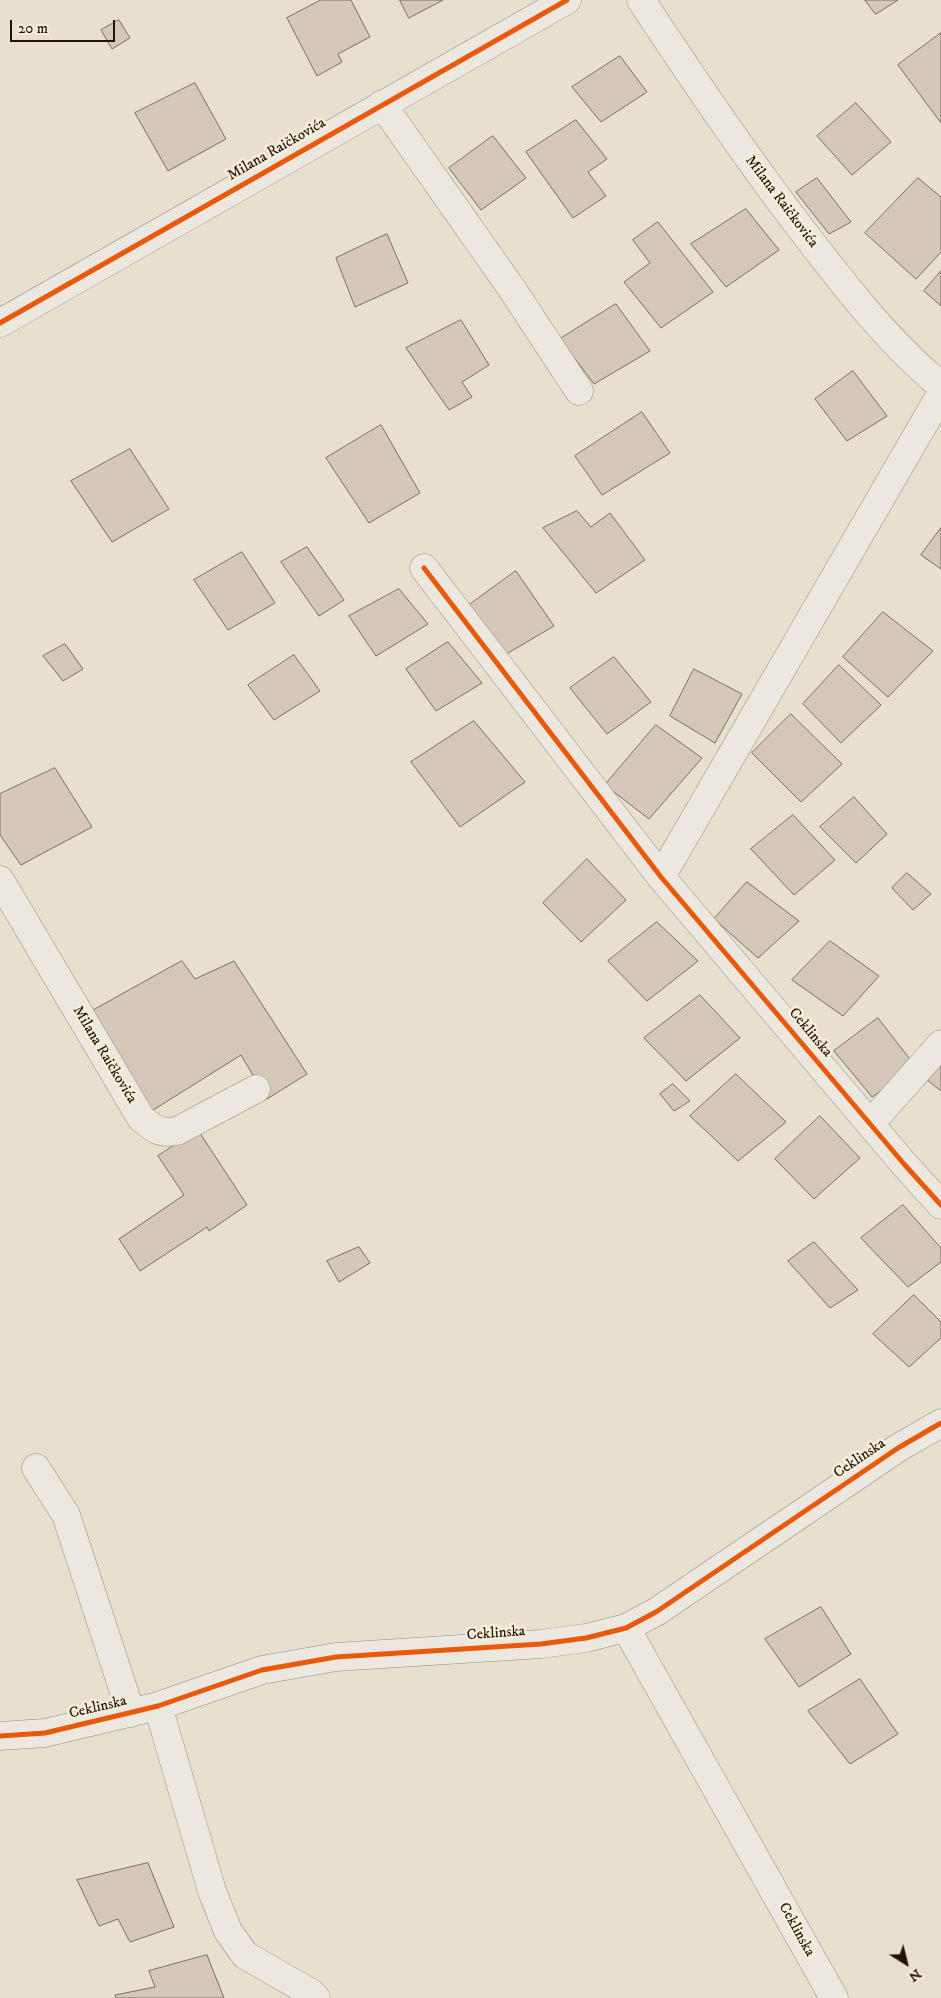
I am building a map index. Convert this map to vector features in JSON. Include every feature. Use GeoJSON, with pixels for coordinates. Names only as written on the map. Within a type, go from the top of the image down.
{"type":"FeatureCollection","features":[{"type":"Feature","properties":{"kind":"street","name":"Milana Raičkovića"},"geometry":{"type":"LineString","coordinates":[[0,323],[567,0]]}},
{"type":"Feature","properties":{"kind":"street","name":"Milana Raičkovića"},"geometry":{"type":"LineString","coordinates":[[641,0],[748,160],[836,275],[870,317],[905,355],[941,386]]}},
{"type":"Feature","properties":{"kind":"street"},"geometry":{"type":"LineString","coordinates":[[382,104],[512,290],[579,391]]}},
{"type":"Feature","properties":{"kind":"street"},"geometry":{"type":"LineString","coordinates":[[661,876],[941,394]]}},
{"type":"Feature","properties":{"kind":"street","name":"Ceklinska"},"geometry":{"type":"LineString","coordinates":[[424,568],[661,876],[870,1124],[941,1205]]}},
{"type":"Feature","properties":{"kind":"street","name":"Milana Raičkovića"},"geometry":{"type":"LineString","coordinates":[[0,880],[141,1118],[155,1130],[166,1133],[177,1131],[256,1089]]}},
{"type":"Feature","properties":{"kind":"street"},"geometry":{"type":"LineString","coordinates":[[870,1124],[941,1044]]}},
{"type":"Feature","properties":{"kind":"street","name":"Ceklinska"},"geometry":{"type":"LineString","coordinates":[[0,1736],[45,1733],[131,1713],[158,1706],[262,1670],[336,1657],[541,1644],[586,1638],[626,1628],[656,1612],[898,1448],[941,1423]]}},
{"type":"Feature","properties":{"kind":"street"},"geometry":{"type":"LineString","coordinates":[[36,1468],[66,1515],[131,1713]]}},
{"type":"Feature","properties":{"kind":"street","name":"Ceklinska"},"geometry":{"type":"LineString","coordinates":[[626,1628],[834,1998]]}},
{"type":"Feature","properties":{"kind":"street"},"geometry":{"type":"LineString","coordinates":[[158,1706],[212,1891],[228,1931],[246,1954],[312,1993],[316,1998]]}},
{"type":"Feature","properties":{"kind":"building"},"geometry":{"type":"Polygon","coordinates":[[[321,0],[351,0],[370,37],[338,54],[342,62],[317,76],[287,18],[321,0]]]}},
{"type":"Feature","properties":{"kind":"building"},"geometry":{"type":"Polygon","coordinates":[[[400,0],[443,0],[409,18],[400,0]]]}},
{"type":"Feature","properties":{"kind":"building"},"geometry":{"type":"Polygon","coordinates":[[[865,0],[898,0],[876,14],[865,0]]]}},
{"type":"Feature","properties":{"kind":"building"},"geometry":{"type":"Polygon","coordinates":[[[119,20],[130,38],[112,49],[101,30],[119,20]]]}},
{"type":"Feature","properties":{"kind":"building"},"geometry":{"type":"Polygon","coordinates":[[[941,33],[941,123],[898,65],[941,33]]]}},
{"type":"Feature","properties":{"kind":"building"},"geometry":{"type":"Polygon","coordinates":[[[620,56],[647,92],[601,122],[572,87],[620,56]]]}},
{"type":"Feature","properties":{"kind":"building"},"geometry":{"type":"Polygon","coordinates":[[[195,83],[226,139],[168,171],[135,113],[195,83]]]}},
{"type":"Feature","properties":{"kind":"building"},"geometry":{"type":"Polygon","coordinates":[[[856,103],[891,142],[852,175],[817,136],[856,103]]]}},
{"type":"Feature","properties":{"kind":"building"},"geometry":{"type":"Polygon","coordinates":[[[576,120],[607,159],[588,172],[606,196],[573,218],[526,152],[576,120]]]}},
{"type":"Feature","properties":{"kind":"building"},"geometry":{"type":"Polygon","coordinates":[[[493,136],[526,178],[481,210],[449,168],[493,136]]]}},
{"type":"Feature","properties":{"kind":"building"},"geometry":{"type":"Polygon","coordinates":[[[817,178],[851,222],[829,234],[796,192],[817,178]]]}},
{"type":"Feature","properties":{"kind":"building"},"geometry":{"type":"Polygon","coordinates":[[[918,178],[941,197],[941,252],[916,279],[865,233],[918,178]]]}},
{"type":"Feature","properties":{"kind":"building"},"geometry":{"type":"Polygon","coordinates":[[[746,209],[779,250],[726,287],[691,244],[746,209]]]}},
{"type":"Feature","properties":{"kind":"building"},"geometry":{"type":"Polygon","coordinates":[[[658,222],[713,292],[661,328],[624,282],[650,263],[633,240],[658,222]]]}},
{"type":"Feature","properties":{"kind":"building"},"geometry":{"type":"Polygon","coordinates":[[[387,234],[408,283],[355,307],[336,258],[387,234]]]}},
{"type":"Feature","properties":{"kind":"building"},"geometry":{"type":"Polygon","coordinates":[[[941,271],[941,306],[924,291],[941,271]]]}},
{"type":"Feature","properties":{"kind":"building"},"geometry":{"type":"Polygon","coordinates":[[[616,304],[650,351],[594,384],[560,339],[616,304]]]}},
{"type":"Feature","properties":{"kind":"building"},"geometry":{"type":"Polygon","coordinates":[[[461,320],[489,365],[462,382],[472,397],[449,410],[406,348],[461,320]]]}},
{"type":"Feature","properties":{"kind":"building"},"geometry":{"type":"Polygon","coordinates":[[[853,371],[887,416],[847,441],[815,399],[853,371]]]}},
{"type":"Feature","properties":{"kind":"building"},"geometry":{"type":"Polygon","coordinates":[[[642,412],[670,453],[602,495],[575,456],[642,412]]]}},
{"type":"Feature","properties":{"kind":"building"},"geometry":{"type":"Polygon","coordinates":[[[381,425],[420,493],[369,523],[326,458],[381,425]]]}},
{"type":"Feature","properties":{"kind":"building"},"geometry":{"type":"Polygon","coordinates":[[[130,449],[169,509],[112,542],[71,481],[130,449]]]}},
{"type":"Feature","properties":{"kind":"building"},"geometry":{"type":"Polygon","coordinates":[[[577,511],[591,527],[610,513],[645,560],[596,593],[543,528],[577,511]]]}},
{"type":"Feature","properties":{"kind":"building"},"geometry":{"type":"Polygon","coordinates":[[[941,528],[941,569],[921,555],[941,528]]]}},
{"type":"Feature","properties":{"kind":"building"},"geometry":{"type":"Polygon","coordinates":[[[307,547],[344,600],[319,616],[281,562],[307,547]]]}},
{"type":"Feature","properties":{"kind":"building"},"geometry":{"type":"Polygon","coordinates":[[[242,552],[275,603],[228,630],[194,580],[242,552]]]}},
{"type":"Feature","properties":{"kind":"building"},"geometry":{"type":"Polygon","coordinates":[[[516,571],[554,626],[503,656],[465,608],[516,571]]]}},
{"type":"Feature","properties":{"kind":"building"},"geometry":{"type":"Polygon","coordinates":[[[399,589],[428,624],[376,656],[349,616],[399,589]]]}},
{"type":"Feature","properties":{"kind":"building"},"geometry":{"type":"Polygon","coordinates":[[[883,612],[933,651],[888,697],[843,657],[883,612]]]}},
{"type":"Feature","properties":{"kind":"building"},"geometry":{"type":"Polygon","coordinates":[[[448,642],[482,683],[436,711],[406,669],[448,642]]]}},
{"type":"Feature","properties":{"kind":"building"},"geometry":{"type":"Polygon","coordinates":[[[65,644],[83,669],[63,681],[43,656],[65,644]]]}},
{"type":"Feature","properties":{"kind":"building"},"geometry":{"type":"Polygon","coordinates":[[[294,655],[320,691],[274,720],[248,685],[294,655]]]}},
{"type":"Feature","properties":{"kind":"building"},"geometry":{"type":"Polygon","coordinates":[[[614,657],[651,702],[607,734],[570,688],[614,657]]]}},
{"type":"Feature","properties":{"kind":"building"},"geometry":{"type":"Polygon","coordinates":[[[839,665],[881,705],[841,743],[803,704],[839,665]]]}},
{"type":"Feature","properties":{"kind":"building"},"geometry":{"type":"Polygon","coordinates":[[[694,669],[742,694],[715,743],[670,716],[694,669]]]}},
{"type":"Feature","properties":{"kind":"building"},"geometry":{"type":"Polygon","coordinates":[[[791,714],[842,764],[801,802],[752,753],[791,714]]]}},
{"type":"Feature","properties":{"kind":"building"},"geometry":{"type":"Polygon","coordinates":[[[474,721],[525,782],[460,827],[411,762],[474,721]]]}},
{"type":"Feature","properties":{"kind":"building"},"geometry":{"type":"Polygon","coordinates":[[[656,725],[702,758],[649,819],[605,785],[656,725]]]}},
{"type":"Feature","properties":{"kind":"building"},"geometry":{"type":"Polygon","coordinates":[[[55,768],[92,827],[21,865],[0,835],[0,794],[55,768]]]}},
{"type":"Feature","properties":{"kind":"building"},"geometry":{"type":"Polygon","coordinates":[[[854,797],[887,834],[856,863],[820,827],[854,797]]]}},
{"type":"Feature","properties":{"kind":"building"},"geometry":{"type":"Polygon","coordinates":[[[793,815],[835,860],[794,895],[751,849],[793,815]]]}},
{"type":"Feature","properties":{"kind":"building"},"geometry":{"type":"Polygon","coordinates":[[[587,859],[626,900],[581,942],[543,903],[587,859]]]}},
{"type":"Feature","properties":{"kind":"building"},"geometry":{"type":"Polygon","coordinates":[[[907,873],[931,894],[913,910],[892,888],[907,873]]]}},
{"type":"Feature","properties":{"kind":"building"},"geometry":{"type":"Polygon","coordinates":[[[747,882],[799,921],[758,958],[714,919],[747,882]]]}},
{"type":"Feature","properties":{"kind":"building"},"geometry":{"type":"Polygon","coordinates":[[[657,922],[698,961],[647,1001],[608,961],[657,922]]]}},
{"type":"Feature","properties":{"kind":"building"},"geometry":{"type":"Polygon","coordinates":[[[830,941],[879,976],[843,1016],[792,980],[830,941]]]}},
{"type":"Feature","properties":{"kind":"building"},"geometry":{"type":"Polygon","coordinates":[[[182,961],[195,979],[234,961],[307,1074],[267,1099],[241,1055],[150,1112],[83,1016],[182,961]]]}},
{"type":"Feature","properties":{"kind":"building"},"geometry":{"type":"Polygon","coordinates":[[[700,995],[740,1038],[686,1081],[644,1038],[700,995]]]}},
{"type":"Feature","properties":{"kind":"building"},"geometry":{"type":"Polygon","coordinates":[[[878,1018],[916,1067],[872,1097],[834,1051],[878,1018]]]}},
{"type":"Feature","properties":{"kind":"building"},"geometry":{"type":"Polygon","coordinates":[[[941,1062],[941,1091],[926,1079],[941,1062]]]}},
{"type":"Feature","properties":{"kind":"building"},"geometry":{"type":"Polygon","coordinates":[[[736,1074],[786,1122],[738,1161],[690,1116],[736,1074]]]}},
{"type":"Feature","properties":{"kind":"building"},"geometry":{"type":"Polygon","coordinates":[[[673,1084],[690,1101],[674,1111],[660,1094],[673,1084]]]}},
{"type":"Feature","properties":{"kind":"building"},"geometry":{"type":"Polygon","coordinates":[[[820,1116],[860,1158],[814,1199],[775,1159],[820,1116]]]}},
{"type":"Feature","properties":{"kind":"building"},"geometry":{"type":"Polygon","coordinates":[[[198,1130],[247,1205],[209,1231],[207,1227],[140,1271],[119,1239],[184,1195],[158,1156],[198,1130]]]}},
{"type":"Feature","properties":{"kind":"building"},"geometry":{"type":"Polygon","coordinates":[[[903,1205],[941,1248],[941,1262],[908,1287],[861,1238],[903,1205]]]}},
{"type":"Feature","properties":{"kind":"building"},"geometry":{"type":"Polygon","coordinates":[[[814,1242],[858,1290],[830,1308],[788,1261],[814,1242]]]}},
{"type":"Feature","properties":{"kind":"building"},"geometry":{"type":"Polygon","coordinates":[[[359,1247],[370,1263],[339,1282],[327,1261],[359,1247]]]}},
{"type":"Feature","properties":{"kind":"building"},"geometry":{"type":"Polygon","coordinates":[[[914,1295],[941,1322],[941,1338],[909,1367],[873,1334],[914,1295]]]}},
{"type":"Feature","properties":{"kind":"building"},"geometry":{"type":"Polygon","coordinates":[[[821,1607],[851,1654],[799,1687],[765,1639],[821,1607]]]}},
{"type":"Feature","properties":{"kind":"building"},"geometry":{"type":"Polygon","coordinates":[[[860,1679],[898,1734],[850,1764],[808,1711],[860,1679]]]}},
{"type":"Feature","properties":{"kind":"building"},"geometry":{"type":"Polygon","coordinates":[[[148,1863],[174,1927],[130,1942],[118,1919],[99,1926],[77,1880],[148,1863]]]}},
{"type":"Feature","properties":{"kind":"building"},"geometry":{"type":"Polygon","coordinates":[[[207,1955],[224,1998],[116,1998],[115,1995],[155,1987],[149,1971],[207,1955]]]}},
{"type":"Feature","properties":{"kind":"cycle path"},"geometry":{"type":"LineString","coordinates":[[0,323],[567,0]]}},
{"type":"Feature","properties":{"kind":"cycle path"},"geometry":{"type":"LineString","coordinates":[[424,568],[661,877],[904,1164],[941,1205]]}},
{"type":"Feature","properties":{"kind":"cycle path"},"geometry":{"type":"LineString","coordinates":[[0,1736],[45,1733],[158,1706],[262,1670],[336,1657],[541,1644],[586,1638],[626,1628],[656,1612],[898,1448],[941,1423]]}}]}
